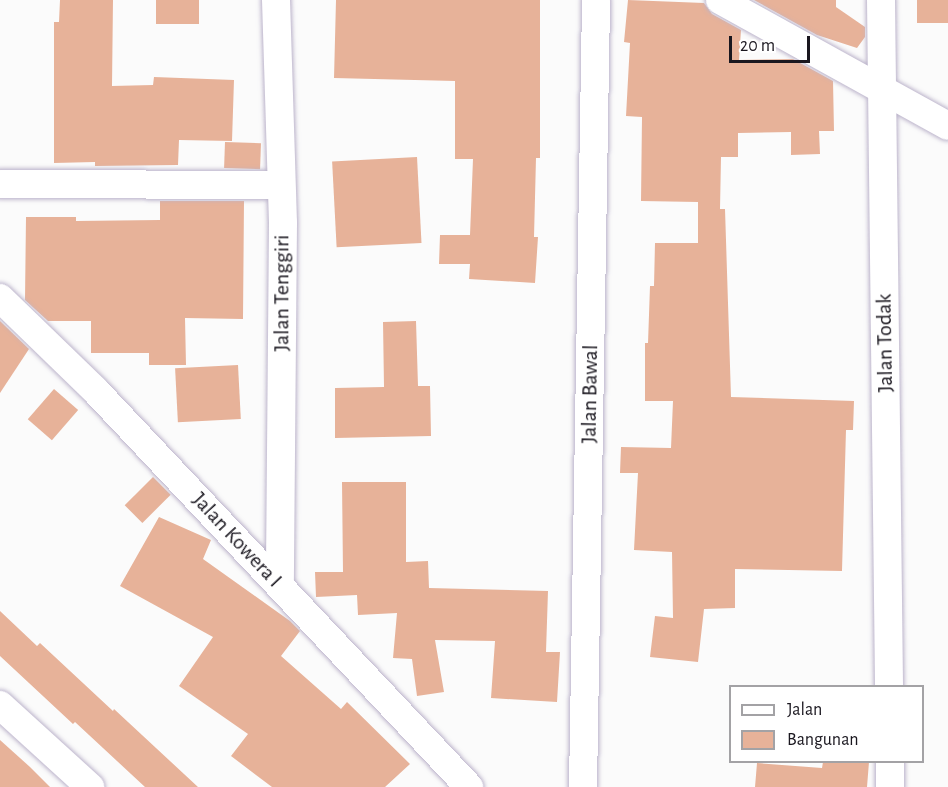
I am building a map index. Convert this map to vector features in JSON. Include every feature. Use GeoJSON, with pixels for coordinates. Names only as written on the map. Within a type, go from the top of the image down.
{"type":"FeatureCollection","features":[{"type":"Feature","properties":{"kind":"street","name":"Jalan Tenggiri"},"geometry":{"type":"LineString","coordinates":[[276,0],[281,185],[280,586]]}},
{"type":"Feature","properties":{"kind":"street","name":"Jalan Bawal"},"geometry":{"type":"LineString","coordinates":[[583,787],[597,0]]}},
{"type":"Feature","properties":{"kind":"street"},"geometry":{"type":"LineString","coordinates":[[720,0],[948,126]]}},
{"type":"Feature","properties":{"kind":"street","name":"Jalan Todak"},"geometry":{"type":"LineString","coordinates":[[881,0],[889,685]]}},
{"type":"Feature","properties":{"kind":"street"},"geometry":{"type":"LineString","coordinates":[[0,184],[281,185]]}},
{"type":"Feature","properties":{"kind":"street","name":"Jalan Kowera I"},"geometry":{"type":"LineString","coordinates":[[0,298],[94,389],[469,787]]}},
{"type":"Feature","properties":{"kind":"street"},"geometry":{"type":"LineString","coordinates":[[0,705],[90,787]]}},
{"type":"Feature","properties":{"kind":"street"},"geometry":{"type":"LineString","coordinates":[[890,763],[890,787]]}},
{"type":"Feature","properties":{"kind":"building"},"geometry":{"type":"Polygon","coordinates":[[[60,0],[113,0],[112,86],[153,85],[154,77],[234,80],[232,141],[179,140],[178,165],[95,166],[95,162],[54,163],[54,22],[59,22],[60,0]]]}},
{"type":"Feature","properties":{"kind":"building"},"geometry":{"type":"Polygon","coordinates":[[[156,0],[199,0],[199,24],[156,24],[156,0]]]}},
{"type":"Feature","properties":{"kind":"building"},"geometry":{"type":"Polygon","coordinates":[[[336,0],[540,0],[540,158],[536,158],[534,237],[538,237],[535,283],[469,279],[470,264],[439,264],[440,235],[470,235],[473,159],[455,159],[455,81],[334,78],[336,0]]]}},
{"type":"Feature","properties":{"kind":"building"},"geometry":{"type":"Polygon","coordinates":[[[628,0],[704,3],[712,14],[741,30],[739,60],[793,59],[833,81],[834,131],[819,131],[820,154],[791,155],[791,132],[738,133],[738,157],[721,157],[720,209],[725,209],[731,397],[854,401],[853,430],[846,430],[842,571],[735,569],[735,608],[704,609],[698,662],[650,657],[655,616],[673,618],[672,552],[634,550],[638,473],[620,473],[621,447],[671,448],[673,401],[645,401],[645,343],[648,343],[650,286],[654,286],[655,243],[698,243],[698,202],[641,201],[642,117],[626,116],[630,43],[624,42],[628,0]]]}},
{"type":"Feature","properties":{"kind":"building"},"geometry":{"type":"Polygon","coordinates":[[[754,0],[836,0],[836,7],[865,27],[865,37],[857,48],[817,35],[754,0]]]}},
{"type":"Feature","properties":{"kind":"building"},"geometry":{"type":"Polygon","coordinates":[[[917,0],[948,0],[948,23],[917,23],[917,0]]]}},
{"type":"Feature","properties":{"kind":"building"},"geometry":{"type":"Polygon","coordinates":[[[225,142],[261,143],[260,169],[224,168],[225,142]]]}},
{"type":"Feature","properties":{"kind":"building"},"geometry":{"type":"Polygon","coordinates":[[[417,157],[422,243],[337,247],[332,161],[417,157]]]}},
{"type":"Feature","properties":{"kind":"building"},"geometry":{"type":"Polygon","coordinates":[[[160,201],[244,201],[243,319],[185,318],[186,365],[149,365],[149,353],[91,353],[91,321],[48,321],[25,300],[26,217],[76,217],[76,221],[160,220],[160,201]]]}},
{"type":"Feature","properties":{"kind":"building"},"geometry":{"type":"Polygon","coordinates":[[[0,321],[29,349],[0,393],[0,321]]]}},
{"type":"Feature","properties":{"kind":"building"},"geometry":{"type":"Polygon","coordinates":[[[416,321],[418,386],[430,386],[431,436],[335,438],[335,388],[384,387],[383,322],[416,321]]]}},
{"type":"Feature","properties":{"kind":"building"},"geometry":{"type":"Polygon","coordinates":[[[238,365],[241,419],[178,422],[175,368],[238,365]]]}},
{"type":"Feature","properties":{"kind":"building"},"geometry":{"type":"Polygon","coordinates":[[[54,389],[78,410],[52,440],[28,419],[54,389]]]}},
{"type":"Feature","properties":{"kind":"building"},"geometry":{"type":"Polygon","coordinates":[[[153,477],[171,495],[142,523],[125,505],[153,477]]]}},
{"type":"Feature","properties":{"kind":"building"},"geometry":{"type":"Polygon","coordinates":[[[342,482],[406,482],[406,562],[428,561],[429,588],[548,591],[546,652],[560,652],[557,702],[491,698],[495,641],[435,640],[444,692],[417,696],[412,659],[393,658],[397,613],[358,615],[357,595],[316,597],[315,572],[343,572],[342,482]]]}},
{"type":"Feature","properties":{"kind":"building"},"geometry":{"type":"Polygon","coordinates":[[[159,517],[211,540],[203,559],[290,621],[300,631],[281,656],[341,709],[347,702],[410,764],[385,787],[272,787],[231,756],[248,734],[179,686],[213,637],[120,586],[159,517]]]}},
{"type":"Feature","properties":{"kind":"building"},"geometry":{"type":"Polygon","coordinates":[[[0,611],[37,646],[40,643],[198,787],[145,787],[75,722],[73,724],[0,656],[0,611]]]}},
{"type":"Feature","properties":{"kind":"building"},"geometry":{"type":"Polygon","coordinates":[[[0,740],[30,767],[50,787],[0,787],[0,740]]]}},
{"type":"Feature","properties":{"kind":"building"},"geometry":{"type":"Polygon","coordinates":[[[757,763],[822,768],[823,763],[869,763],[867,787],[755,787],[757,763]]]}}]}
